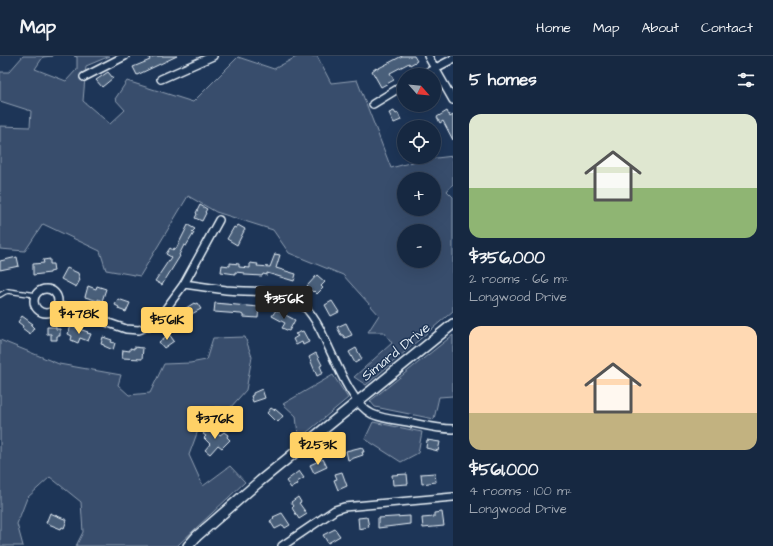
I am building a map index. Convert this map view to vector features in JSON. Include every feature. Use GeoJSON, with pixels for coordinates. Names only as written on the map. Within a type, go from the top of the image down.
{"type":"FeatureCollection","features":[{"type":"Feature","properties":{"kind":"street"},"geometry":{"type":"LineString","coordinates":[[84,77],[126,56]]}},
{"type":"Feature","properties":{"kind":"street"},"geometry":{"type":"LineString","coordinates":[[161,80],[213,56]]}},
{"type":"Feature","properties":{"kind":"street"},"geometry":{"type":"LineString","coordinates":[[428,56],[435,68],[453,59]]}},
{"type":"Feature","properties":{"kind":"street"},"geometry":{"type":"LineString","coordinates":[[441,79],[453,100]]}},
{"type":"Feature","properties":{"kind":"street"},"geometry":{"type":"LineString","coordinates":[[373,104],[397,89]]}},
{"type":"Feature","properties":{"kind":"street"},"geometry":{"type":"LineString","coordinates":[[57,305],[126,329],[139,330],[151,325],[162,314],[184,284],[219,220]]}},
{"type":"Feature","properties":{"kind":"street"},"geometry":{"type":"LineString","coordinates":[[184,284],[227,290],[268,292],[297,300],[312,315],[339,370],[357,402],[372,414],[426,426],[453,429]]}},
{"type":"Feature","properties":{"kind":"street"},"geometry":{"type":"LineString","coordinates":[[42,290],[50,290],[57,298],[57,305],[48,313],[40,312],[35,306],[36,295],[42,290]]}},
{"type":"Feature","properties":{"kind":"street","name":"Simard Drive"},"geometry":{"type":"LineString","coordinates":[[188,546],[197,536],[260,481],[453,324]]}},
{"type":"Feature","properties":{"kind":"street"},"geometry":{"type":"LineString","coordinates":[[282,546],[335,510],[344,507],[453,497]]}},
{"type":"Feature","properties":{"kind":"lane"},"geometry":{"type":"LineString","coordinates":[[0,295],[8,291],[36,295]]}},
{"type":"Feature","properties":{"kind":"shaded area"},"geometry":{"type":"Polygon","coordinates":[[[23,56],[53,56],[43,57],[35,69],[66,81],[77,69],[77,57],[74,56],[110,56],[86,66],[83,101],[110,124],[125,110],[115,99],[127,81],[193,102],[238,57],[274,69],[298,56],[317,56],[331,83],[357,80],[391,168],[406,164],[441,164],[441,157],[453,156],[453,184],[447,191],[453,197],[453,311],[366,385],[354,377],[392,343],[384,332],[368,332],[379,315],[343,275],[289,253],[273,230],[216,212],[188,196],[140,276],[106,270],[100,251],[43,224],[25,251],[0,249],[0,126],[30,127],[31,111],[0,101],[0,72],[9,72],[23,56]]]}},
{"type":"Feature","properties":{"kind":"shaded area"},"geometry":{"type":"Polygon","coordinates":[[[453,335],[453,396],[439,397],[434,419],[375,407],[370,401],[453,335]]]}},
{"type":"Feature","properties":{"kind":"shaded area"},"geometry":{"type":"Polygon","coordinates":[[[245,337],[252,357],[246,390],[230,408],[216,407],[200,425],[189,455],[203,486],[230,466],[245,482],[177,546],[76,546],[83,532],[81,502],[50,477],[27,498],[17,524],[23,546],[0,546],[0,340],[59,364],[121,375],[118,385],[129,395],[150,393],[164,364],[190,363],[206,360],[213,338],[245,337]]]}},
{"type":"Feature","properties":{"kind":"shaded area"},"geometry":{"type":"Polygon","coordinates":[[[333,375],[348,398],[306,433],[298,435],[296,416],[283,404],[333,375]]]}},
{"type":"Feature","properties":{"kind":"shaded area"},"geometry":{"type":"Polygon","coordinates":[[[373,422],[422,432],[418,453],[401,462],[365,439],[373,422]]]}},
{"type":"Feature","properties":{"kind":"building"},"geometry":{"type":"Polygon","coordinates":[[[155,56],[177,56],[137,75],[133,67],[150,60],[149,58],[155,56]]]}},
{"type":"Feature","properties":{"kind":"building"},"geometry":{"type":"Polygon","coordinates":[[[402,56],[414,56],[417,61],[410,65],[409,63],[397,68],[390,73],[394,80],[381,87],[372,71],[376,68],[377,69],[402,56]]]}},
{"type":"Feature","properties":{"kind":"building"},"geometry":{"type":"Polygon","coordinates":[[[108,72],[113,78],[102,87],[96,80],[108,72]]]}},
{"type":"Feature","properties":{"kind":"building"},"geometry":{"type":"Polygon","coordinates":[[[394,111],[396,114],[398,113],[401,120],[397,120],[397,122],[394,123],[389,113],[394,111]]]}},
{"type":"Feature","properties":{"kind":"building"},"geometry":{"type":"Polygon","coordinates":[[[447,111],[450,117],[453,115],[453,140],[443,121],[441,122],[441,120],[438,120],[437,117],[447,111]]]}},
{"type":"Feature","properties":{"kind":"building"},"geometry":{"type":"Polygon","coordinates":[[[200,205],[207,209],[202,221],[195,218],[200,205]]]}},
{"type":"Feature","properties":{"kind":"building"},"geometry":{"type":"Polygon","coordinates":[[[188,225],[195,229],[192,232],[194,233],[186,246],[184,245],[179,255],[180,256],[162,285],[155,281],[171,257],[166,254],[170,248],[173,250],[174,248],[176,249],[188,225]]]}},
{"type":"Feature","properties":{"kind":"building"},"geometry":{"type":"Polygon","coordinates":[[[238,225],[245,229],[237,245],[227,239],[234,227],[236,228],[238,225]]]}},
{"type":"Feature","properties":{"kind":"building"},"geometry":{"type":"Polygon","coordinates":[[[275,254],[280,255],[276,268],[296,274],[294,281],[267,273],[267,275],[263,274],[262,276],[245,275],[245,273],[235,272],[235,274],[221,272],[222,265],[230,266],[230,263],[239,264],[239,267],[250,268],[250,263],[258,264],[257,266],[270,267],[275,254]]]}},
{"type":"Feature","properties":{"kind":"building"},"geometry":{"type":"Polygon","coordinates":[[[17,257],[19,266],[0,270],[0,261],[17,257]]]}},
{"type":"Feature","properties":{"kind":"building"},"geometry":{"type":"Polygon","coordinates":[[[50,259],[50,264],[53,264],[54,271],[50,273],[33,275],[33,264],[44,263],[43,260],[50,259]]]}},
{"type":"Feature","properties":{"kind":"building"},"geometry":{"type":"Polygon","coordinates":[[[67,268],[78,273],[80,280],[76,287],[61,279],[67,268]]]}},
{"type":"Feature","properties":{"kind":"building"},"geometry":{"type":"Polygon","coordinates":[[[317,275],[325,282],[321,286],[323,288],[317,294],[307,286],[317,275]]]}},
{"type":"Feature","properties":{"kind":"building"},"geometry":{"type":"Polygon","coordinates":[[[88,286],[96,289],[97,286],[106,289],[102,301],[85,297],[88,286]]]}},
{"type":"Feature","properties":{"kind":"building"},"geometry":{"type":"Polygon","coordinates":[[[118,299],[130,303],[126,312],[118,309],[119,307],[115,305],[118,299]]]}},
{"type":"Feature","properties":{"kind":"building"},"geometry":{"type":"Polygon","coordinates":[[[332,301],[339,312],[331,316],[325,305],[332,301]]]}},
{"type":"Feature","properties":{"kind":"building"},"geometry":{"type":"Polygon","coordinates":[[[194,303],[197,303],[201,309],[186,317],[183,310],[194,303]]]}},
{"type":"Feature","properties":{"kind":"building"},"geometry":{"type":"Polygon","coordinates":[[[215,303],[259,307],[258,318],[243,317],[241,314],[214,312],[215,303]]]}},
{"type":"Feature","properties":{"kind":"building"},"geometry":{"type":"Polygon","coordinates":[[[276,310],[295,320],[289,331],[282,328],[285,323],[272,316],[276,310]]]}},
{"type":"Feature","properties":{"kind":"building"},"geometry":{"type":"Polygon","coordinates":[[[22,316],[33,324],[31,325],[34,328],[30,334],[22,328],[23,326],[18,322],[22,316]]]}},
{"type":"Feature","properties":{"kind":"building"},"geometry":{"type":"Polygon","coordinates":[[[346,323],[352,335],[345,338],[341,335],[337,327],[346,323]]]}},
{"type":"Feature","properties":{"kind":"building"},"geometry":{"type":"Polygon","coordinates":[[[71,326],[91,334],[88,341],[80,338],[78,343],[71,340],[72,336],[68,334],[71,326]]]}},
{"type":"Feature","properties":{"kind":"building"},"geometry":{"type":"Polygon","coordinates":[[[47,327],[56,327],[56,329],[60,329],[60,336],[57,336],[57,340],[51,340],[51,334],[47,334],[47,327]]]}},
{"type":"Feature","properties":{"kind":"building"},"geometry":{"type":"Polygon","coordinates":[[[303,331],[309,342],[303,345],[302,342],[296,345],[293,339],[298,336],[295,334],[303,331]]]}},
{"type":"Feature","properties":{"kind":"building"},"geometry":{"type":"Polygon","coordinates":[[[169,334],[174,341],[164,348],[159,342],[169,334]]]}},
{"type":"Feature","properties":{"kind":"building"},"geometry":{"type":"Polygon","coordinates":[[[103,337],[112,340],[111,342],[115,343],[113,350],[101,344],[103,337]]]}},
{"type":"Feature","properties":{"kind":"building"},"geometry":{"type":"Polygon","coordinates":[[[134,347],[143,348],[142,359],[122,358],[123,350],[130,351],[130,348],[134,349],[134,347]]]}},
{"type":"Feature","properties":{"kind":"building"},"geometry":{"type":"Polygon","coordinates":[[[356,348],[362,359],[355,363],[349,352],[356,348]]]}},
{"type":"Feature","properties":{"kind":"building"},"geometry":{"type":"Polygon","coordinates":[[[316,353],[322,365],[320,366],[323,373],[317,376],[309,357],[316,353]]]}},
{"type":"Feature","properties":{"kind":"building"},"geometry":{"type":"Polygon","coordinates":[[[262,389],[265,398],[253,402],[251,396],[253,393],[262,389]]]}},
{"type":"Feature","properties":{"kind":"building"},"geometry":{"type":"Polygon","coordinates":[[[271,408],[274,410],[275,409],[283,416],[278,422],[267,413],[271,408]]]}},
{"type":"Feature","properties":{"kind":"building"},"geometry":{"type":"Polygon","coordinates":[[[209,427],[211,430],[213,428],[220,435],[224,432],[228,435],[227,437],[230,440],[222,448],[218,445],[210,454],[205,450],[210,444],[204,438],[206,436],[203,434],[209,427]]]}},
{"type":"Feature","properties":{"kind":"building"},"geometry":{"type":"Polygon","coordinates":[[[427,440],[440,442],[438,451],[426,448],[427,440]]]}},
{"type":"Feature","properties":{"kind":"building"},"geometry":{"type":"Polygon","coordinates":[[[362,447],[364,452],[362,452],[363,455],[348,460],[346,451],[362,447]]]}},
{"type":"Feature","properties":{"kind":"building"},"geometry":{"type":"Polygon","coordinates":[[[323,459],[327,467],[314,473],[310,465],[323,459]]]}},
{"type":"Feature","properties":{"kind":"building"},"geometry":{"type":"Polygon","coordinates":[[[299,471],[304,478],[291,488],[286,481],[299,471]]]}},
{"type":"Feature","properties":{"kind":"building"},"geometry":{"type":"Polygon","coordinates":[[[342,472],[347,486],[338,490],[334,480],[337,479],[335,474],[342,472]]]}},
{"type":"Feature","properties":{"kind":"building"},"geometry":{"type":"Polygon","coordinates":[[[435,473],[436,482],[422,484],[421,474],[435,473]]]}},
{"type":"Feature","properties":{"kind":"building"},"geometry":{"type":"Polygon","coordinates":[[[407,474],[408,484],[393,485],[392,475],[407,474]]]}},
{"type":"Feature","properties":{"kind":"building"},"geometry":{"type":"Polygon","coordinates":[[[298,497],[301,502],[299,503],[307,514],[299,519],[292,508],[294,506],[291,502],[298,497]]]}},
{"type":"Feature","properties":{"kind":"building"},"geometry":{"type":"Polygon","coordinates":[[[442,512],[444,526],[423,528],[422,518],[434,517],[434,513],[442,512]]]}},
{"type":"Feature","properties":{"kind":"building"},"geometry":{"type":"Polygon","coordinates":[[[50,513],[67,520],[64,528],[62,527],[61,529],[46,523],[50,513]]]}},
{"type":"Feature","properties":{"kind":"building"},"geometry":{"type":"Polygon","coordinates":[[[282,513],[290,525],[285,528],[283,525],[275,529],[270,521],[274,518],[273,517],[282,513]]]}},
{"type":"Feature","properties":{"kind":"building"},"geometry":{"type":"Polygon","coordinates":[[[410,516],[410,524],[378,528],[378,518],[410,516]]]}},
{"type":"Feature","properties":{"kind":"building"},"geometry":{"type":"Polygon","coordinates":[[[367,517],[369,527],[359,529],[358,518],[367,517]]]}},
{"type":"Feature","properties":{"kind":"building"},"geometry":{"type":"Polygon","coordinates":[[[335,529],[340,536],[328,543],[323,535],[335,529]]]}}]}
